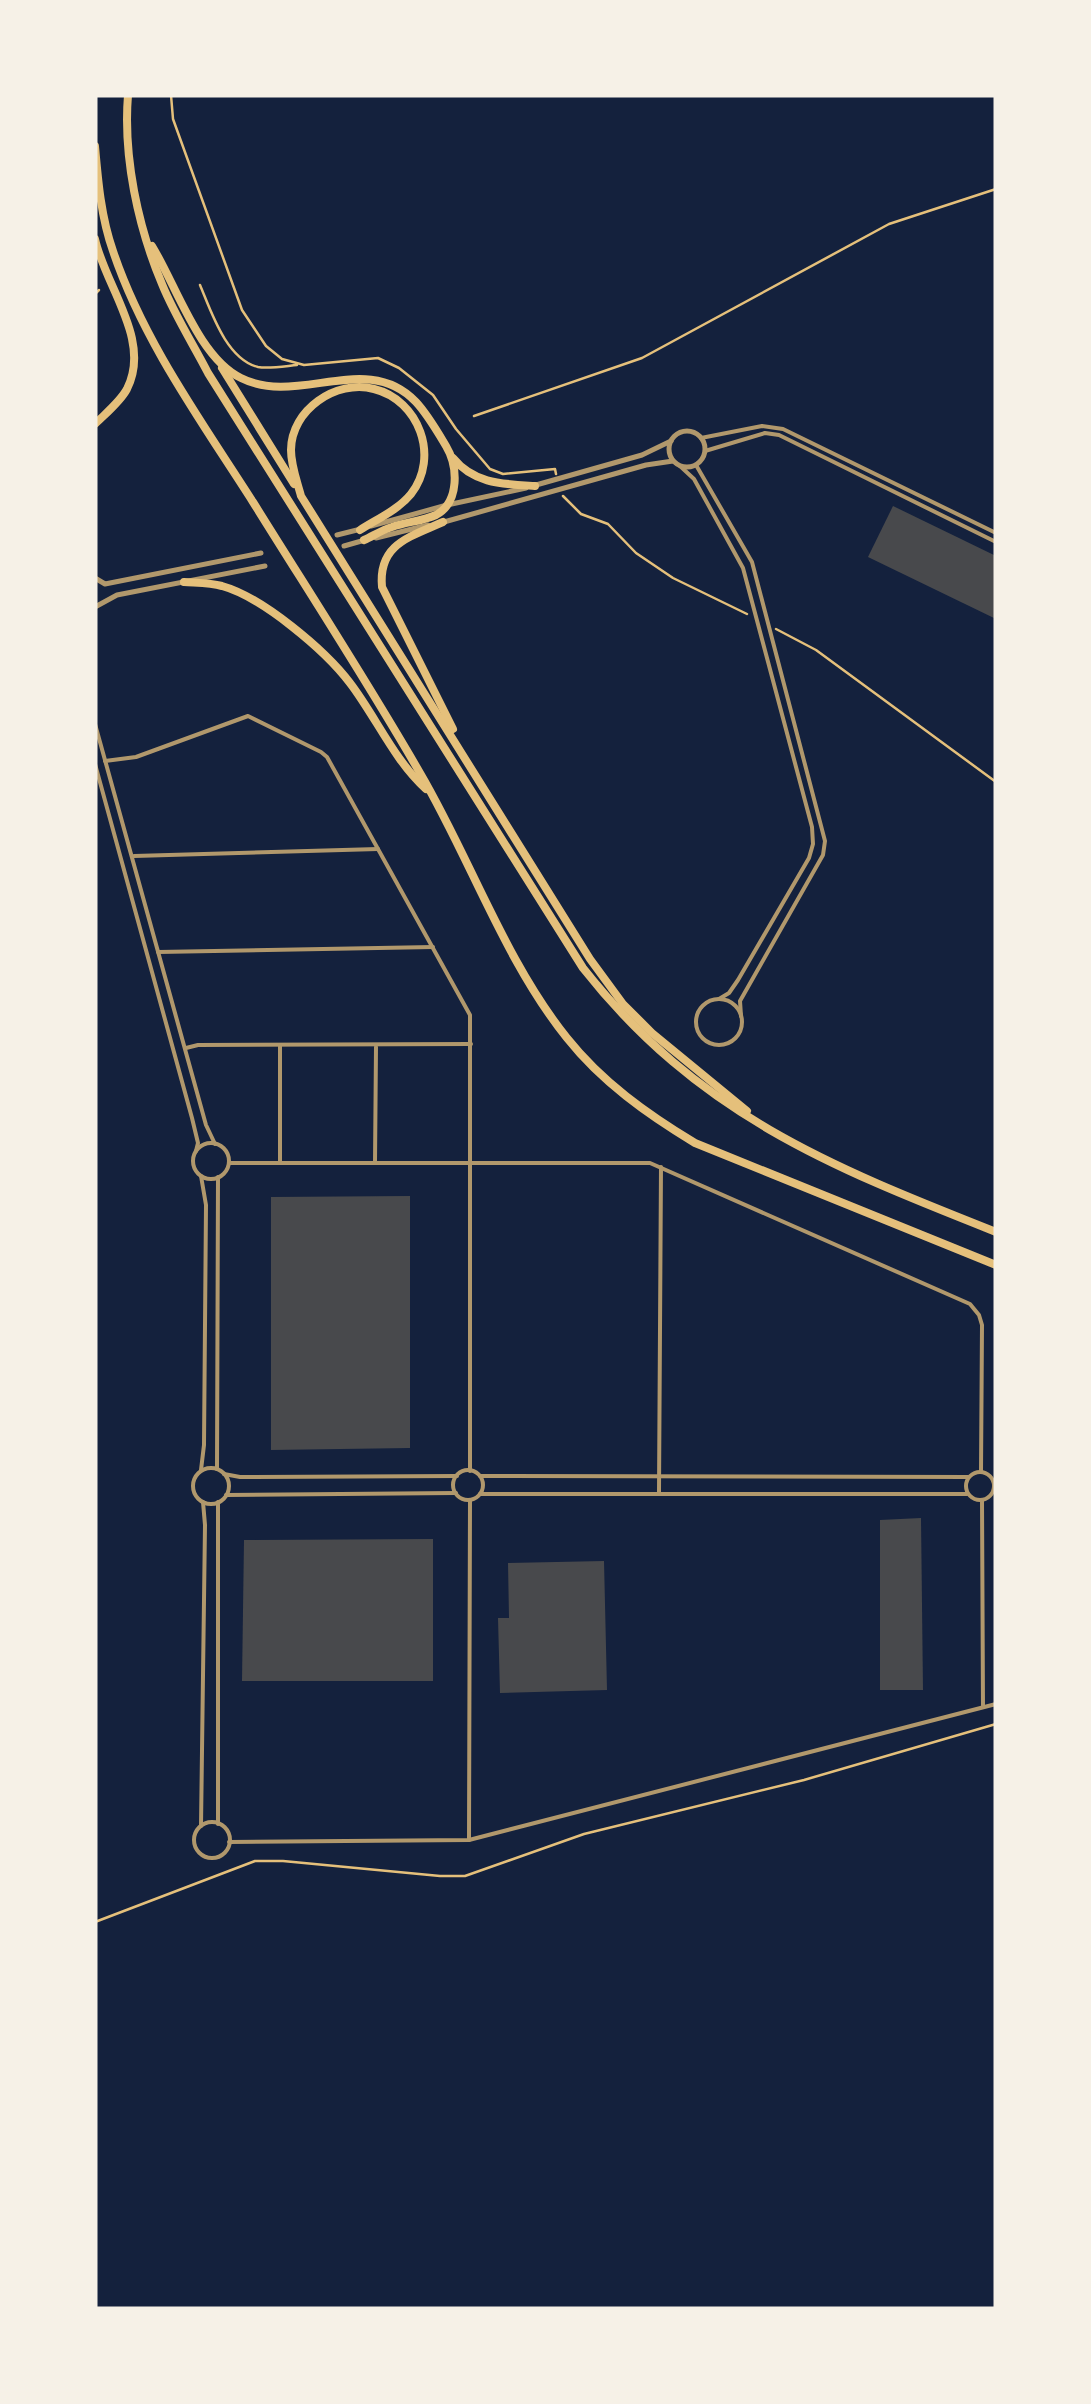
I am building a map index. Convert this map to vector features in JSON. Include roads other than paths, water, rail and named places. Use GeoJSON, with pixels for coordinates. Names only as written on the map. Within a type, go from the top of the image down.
{"type":"FeatureCollection","features":[{"type":"Feature","properties":{"kind":"highway"},"geometry":{"type":"LineString","coordinates":[[128,95],[134,186],[145,234],[162,285],[208,373],[595,984],[619,1014],[706,1091],[777,1135],[853,1175],[996,1232]]}},
{"type":"Feature","properties":{"kind":"highway"},"geometry":{"type":"LineString","coordinates":[[95,146],[100,198],[112,249],[160,354],[364,676],[433,795],[527,978],[566,1037],[604,1078],[650,1116],[695,1143],[996,1265]]}},
{"type":"Feature","properties":{"kind":"highway"},"geometry":{"type":"LineString","coordinates":[[145,234],[216,359],[590,959],[623,1004],[705,1078],[777,1135]]}},
{"type":"Feature","properties":{"kind":"highway"},"geometry":{"type":"LineString","coordinates":[[95,239],[99,258],[133,338],[134,353],[128,388],[95,424]]}},
{"type":"Feature","properties":{"kind":"highway"},"geometry":{"type":"LineString","coordinates":[[216,359],[239,378],[256,385],[294,388],[346,378],[385,382],[414,400],[453,458],[473,476],[495,484],[535,486]]}},
{"type":"Feature","properties":{"kind":"highway"},"geometry":{"type":"LineString","coordinates":[[302,496],[291,450],[306,412],[338,390],[364,387],[388,394],[406,408],[421,431],[422,474],[402,503],[360,530]]}},
{"type":"Feature","properties":{"kind":"highway"},"geometry":{"type":"LineString","coordinates":[[364,540],[388,528],[438,514],[453,493],[453,458]]}},
{"type":"Feature","properties":{"kind":"highway"},"geometry":{"type":"LineString","coordinates":[[443,522],[392,549],[380,571],[382,587],[429,676],[462,752]]}},
{"type":"Feature","properties":{"kind":"highway"},"geometry":{"type":"LineString","coordinates":[[184,582],[224,586],[242,594],[320,653],[348,680],[410,775],[433,795]]}},
{"type":"Feature","properties":{"kind":"street"},"geometry":{"type":"LineString","coordinates":[[337,536],[642,455],[687,431],[701,438],[762,426],[783,430],[996,533]]}},
{"type":"Feature","properties":{"kind":"street"},"geometry":{"type":"LineString","coordinates":[[696,465],[705,452],[765,434],[779,436],[996,542]]}},
{"type":"Feature","properties":{"kind":"street"},"geometry":{"type":"LineString","coordinates":[[701,438],[705,452]]}},
{"type":"Feature","properties":{"kind":"street"},"geometry":{"type":"LineString","coordinates":[[670,440],[670,454],[694,479],[743,568],[812,826],[809,858],[738,980],[729,992],[704,1004],[696,1016],[697,1030],[708,1042],[725,1044],[735,1038],[742,1024],[740,1002],[822,855],[824,841],[752,562],[696,465]]}},
{"type":"Feature","properties":{"kind":"street"},"geometry":{"type":"LineString","coordinates":[[344,546],[674,461]]}},
{"type":"Feature","properties":{"kind":"street"},"geometry":{"type":"LineString","coordinates":[[680,466],[696,465]]}},
{"type":"Feature","properties":{"kind":"street"},"geometry":{"type":"LineString","coordinates":[[95,578],[105,584],[260,554]]}},
{"type":"Feature","properties":{"kind":"street"},"geometry":{"type":"LineString","coordinates":[[95,607],[117,595],[265,566]]}},
{"type":"Feature","properties":{"kind":"street"},"geometry":{"type":"LineString","coordinates":[[106,761],[136,758],[248,716],[327,757],[470,1015],[470,1471]]}},
{"type":"Feature","properties":{"kind":"street"},"geometry":{"type":"LineString","coordinates":[[95,724],[184,1048],[215,1144]]}},
{"type":"Feature","properties":{"kind":"street"},"geometry":{"type":"LineString","coordinates":[[95,764],[198,1143],[193,1164],[202,1176],[206,1205],[204,1445],[201,1470],[192,1485],[196,1497],[203,1502],[218,1502],[226,1496],[229,1487],[224,1474]]}},
{"type":"Feature","properties":{"kind":"street"},"geometry":{"type":"LineString","coordinates":[[132,856],[378,849]]}},
{"type":"Feature","properties":{"kind":"street"},"geometry":{"type":"LineString","coordinates":[[158,952],[433,947]]}},
{"type":"Feature","properties":{"kind":"street"},"geometry":{"type":"LineString","coordinates":[[719,999],[731,1002],[741,1016]]}},
{"type":"Feature","properties":{"kind":"street"},"geometry":{"type":"LineString","coordinates":[[375,1162],[376,1044]]}},
{"type":"Feature","properties":{"kind":"street"},"geometry":{"type":"LineString","coordinates":[[184,1048],[471,1044]]}},
{"type":"Feature","properties":{"kind":"street"},"geometry":{"type":"LineString","coordinates":[[280,1045],[280,1162]]}},
{"type":"Feature","properties":{"kind":"street"},"geometry":{"type":"LineString","coordinates":[[196,1151],[204,1144],[215,1144],[223,1148],[229,1163]]}},
{"type":"Feature","properties":{"kind":"street"},"geometry":{"type":"LineString","coordinates":[[229,1163],[636,1162],[661,1167],[970,1304],[982,1325],[981,1472]]}},
{"type":"Feature","properties":{"kind":"street"},"geometry":{"type":"LineString","coordinates":[[217,1469],[218,1178],[229,1163]]}},
{"type":"Feature","properties":{"kind":"street"},"geometry":{"type":"LineString","coordinates":[[659,1493],[661,1167]]}},
{"type":"Feature","properties":{"kind":"street"},"geometry":{"type":"LineString","coordinates":[[202,1176],[218,1178]]}},
{"type":"Feature","properties":{"kind":"street"},"geometry":{"type":"LineString","coordinates":[[201,1470],[217,1469],[240,1477],[457,1476],[470,1471],[480,1476],[968,1478],[981,1472]]}},
{"type":"Feature","properties":{"kind":"street"},"geometry":{"type":"LineString","coordinates":[[470,1500],[480,1494],[659,1493],[967,1494],[977,1501],[994,1492],[994,1481],[981,1472]]}},
{"type":"Feature","properties":{"kind":"street"},"geometry":{"type":"LineString","coordinates":[[456,1492],[457,1476]]}},
{"type":"Feature","properties":{"kind":"street"},"geometry":{"type":"LineString","coordinates":[[480,1476],[480,1494]]}},
{"type":"Feature","properties":{"kind":"street"},"geometry":{"type":"LineString","coordinates":[[967,1494],[968,1478]]}},
{"type":"Feature","properties":{"kind":"street"},"geometry":{"type":"LineString","coordinates":[[226,1496],[456,1492],[470,1500]]}},
{"type":"Feature","properties":{"kind":"street"},"geometry":{"type":"LineString","coordinates":[[469,1840],[470,1500]]}},
{"type":"Feature","properties":{"kind":"street"},"geometry":{"type":"LineString","coordinates":[[982,1500],[982,1708]]}},
{"type":"Feature","properties":{"kind":"street"},"geometry":{"type":"LineString","coordinates":[[203,1502],[202,1826],[194,1841],[203,1856],[220,1856],[230,1842]]}},
{"type":"Feature","properties":{"kind":"street"},"geometry":{"type":"LineString","coordinates":[[218,1502],[218,1824]]}},
{"type":"Feature","properties":{"kind":"street"},"geometry":{"type":"LineString","coordinates":[[230,1842],[469,1840],[996,1704]]}},
{"type":"Feature","properties":{"kind":"street"},"geometry":{"type":"LineString","coordinates":[[202,1826],[218,1824],[227,1831],[230,1842]]}}]}
